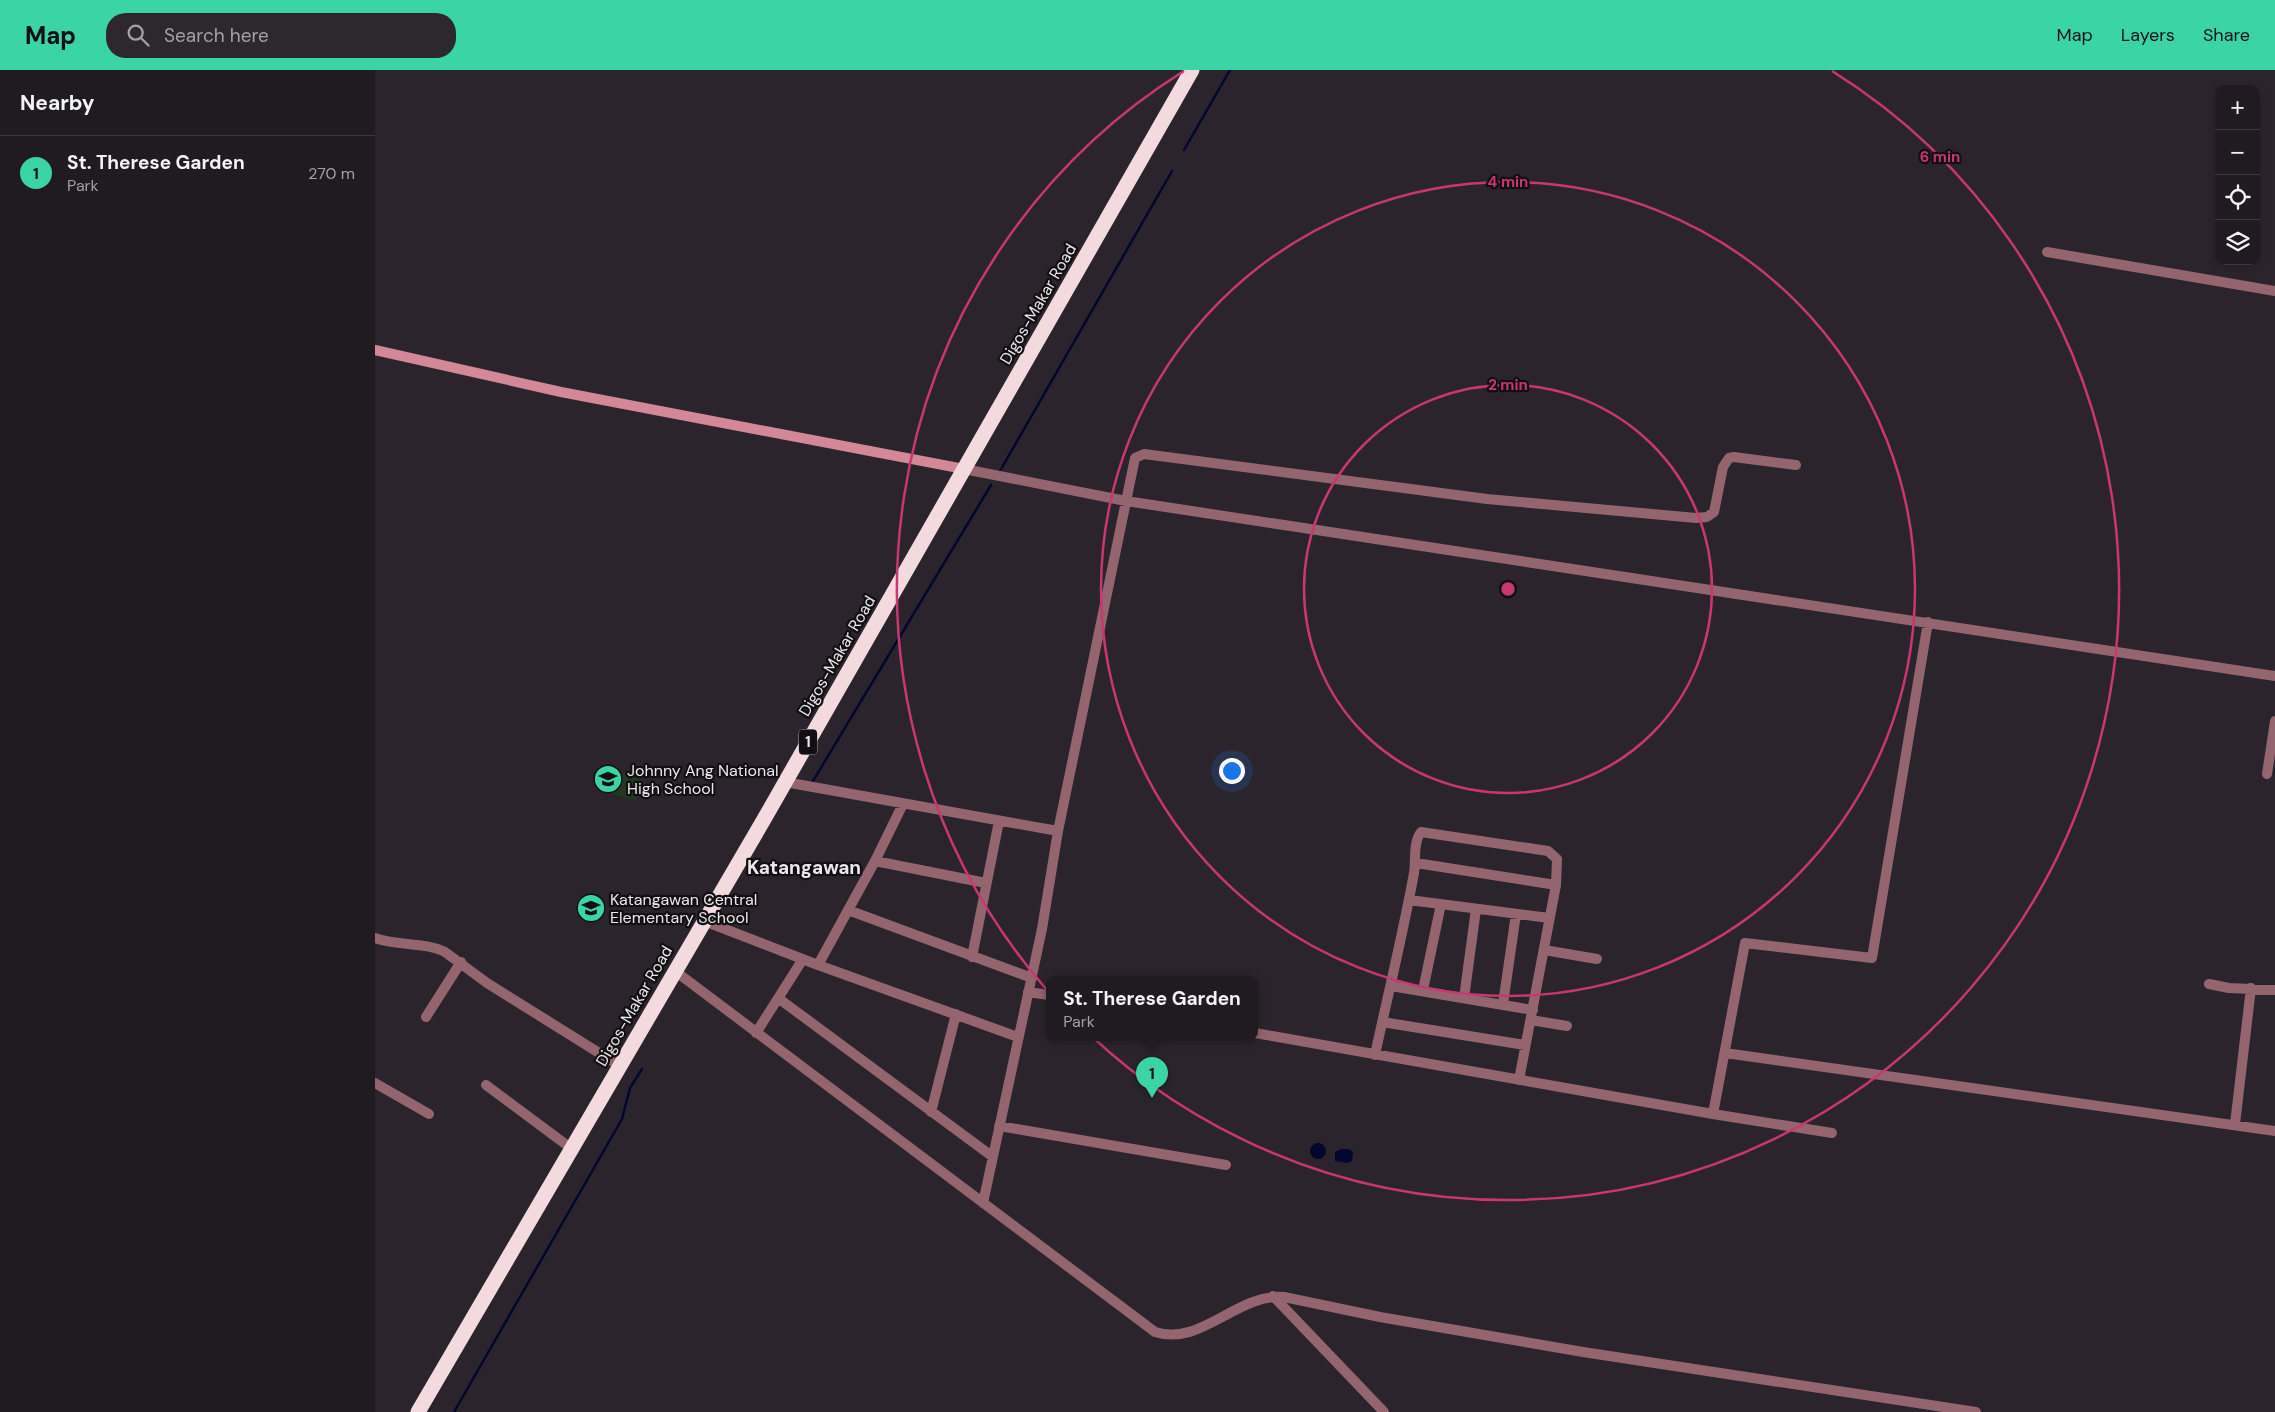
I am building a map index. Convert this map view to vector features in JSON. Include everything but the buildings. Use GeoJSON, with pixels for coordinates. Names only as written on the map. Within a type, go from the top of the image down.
{"type":"FeatureCollection","features":[{"type":"Feature","properties":{"kind":"highway","name":"Digos-Makar Road"},"geometry":{"type":"LineString","coordinates":[[418,1412],[785,782],[1192,70]]}},
{"type":"Feature","properties":{"kind":"street"},"geometry":{"type":"LineString","coordinates":[[2047,252],[2275,291]]}},
{"type":"Feature","properties":{"kind":"street"},"geometry":{"type":"LineString","coordinates":[[375,350],[561,392],[1126,502],[2275,676]]}},
{"type":"Feature","properties":{"kind":"street"},"geometry":{"type":"LineString","coordinates":[[983,1203],[1032,978],[1058,831],[1135,458],[1144,454],[1487,499],[1697,518],[1707,517],[1715,512],[1723,466],[1729,458],[1796,464]]}},
{"type":"Feature","properties":{"kind":"street"},"geometry":{"type":"LineString","coordinates":[[1713,1114],[1745,943],[1871,958],[1927,622]]}},
{"type":"Feature","properties":{"kind":"street"},"geometry":{"type":"LineString","coordinates":[[2267,774],[2275,721]]}},
{"type":"Feature","properties":{"kind":"street"},"geometry":{"type":"LineString","coordinates":[[785,782],[1058,831]]}},
{"type":"Feature","properties":{"kind":"street"},"geometry":{"type":"LineString","coordinates":[[818,965],[875,861],[903,804]]}},
{"type":"Feature","properties":{"kind":"street"},"geometry":{"type":"LineString","coordinates":[[972,957],[999,821]]}},
{"type":"Feature","properties":{"kind":"street"},"geometry":{"type":"LineString","coordinates":[[1375,1055],[1409,900],[1416,863],[1418,834],[1426,831],[1548,851],[1557,859],[1556,885],[1519,1080]]}},
{"type":"Feature","properties":{"kind":"street"},"geometry":{"type":"LineString","coordinates":[[875,861],[986,883]]}},
{"type":"Feature","properties":{"kind":"street"},"geometry":{"type":"LineString","coordinates":[[1416,863],[1556,885]]}},
{"type":"Feature","properties":{"kind":"street"},"geometry":{"type":"LineString","coordinates":[[1409,900],[1549,918]]}},
{"type":"Feature","properties":{"kind":"street"},"geometry":{"type":"LineString","coordinates":[[1423,990],[1441,904]]}},
{"type":"Feature","properties":{"kind":"street"},"geometry":{"type":"LineString","coordinates":[[1464,998],[1476,909]]}},
{"type":"Feature","properties":{"kind":"street"},"geometry":{"type":"LineString","coordinates":[[848,910],[1032,978]]}},
{"type":"Feature","properties":{"kind":"street"},"geometry":{"type":"LineString","coordinates":[[1503,1004],[1516,914]]}},
{"type":"Feature","properties":{"kind":"street"},"geometry":{"type":"LineString","coordinates":[[704,921],[818,965],[1018,1037]]}},
{"type":"Feature","properties":{"kind":"street"},"geometry":{"type":"LineString","coordinates":[[375,938],[400,945],[439,949],[461,962],[487,983],[620,1066]]}},
{"type":"Feature","properties":{"kind":"street"},"geometry":{"type":"LineString","coordinates":[[1544,950],[1597,959]]}},
{"type":"Feature","properties":{"kind":"street"},"geometry":{"type":"LineString","coordinates":[[756,1032],[803,959]]}},
{"type":"Feature","properties":{"kind":"street"},"geometry":{"type":"LineString","coordinates":[[425,1017],[461,962]]}},
{"type":"Feature","properties":{"kind":"street"},"geometry":{"type":"LineString","coordinates":[[675,971],[1148,1328],[1163,1335],[1185,1334],[1254,1300],[1273,1296],[1380,1317],[1583,1352],[1976,1412]]}},
{"type":"Feature","properties":{"kind":"street"},"geometry":{"type":"LineString","coordinates":[[2209,984],[2229,988],[2275,990]]}},
{"type":"Feature","properties":{"kind":"street"},"geometry":{"type":"LineString","coordinates":[[1391,986],[1503,1004],[1567,1026]]}},
{"type":"Feature","properties":{"kind":"street"},"geometry":{"type":"LineString","coordinates":[[2235,1124],[2251,988]]}},
{"type":"Feature","properties":{"kind":"street"},"geometry":{"type":"LineString","coordinates":[[1028,992],[1046,995]]}},
{"type":"Feature","properties":{"kind":"street"},"geometry":{"type":"LineString","coordinates":[[778,998],[993,1157]]}},
{"type":"Feature","properties":{"kind":"street"},"geometry":{"type":"LineString","coordinates":[[931,1112],[956,1014]]}},
{"type":"Feature","properties":{"kind":"street"},"geometry":{"type":"LineString","coordinates":[[1382,1022],[1525,1045]]}},
{"type":"Feature","properties":{"kind":"street"},"geometry":{"type":"LineString","coordinates":[[1258,1033],[1375,1055],[1832,1133]]}},
{"type":"Feature","properties":{"kind":"street"},"geometry":{"type":"LineString","coordinates":[[1725,1053],[2275,1131]]}},
{"type":"Feature","properties":{"kind":"street"},"geometry":{"type":"LineString","coordinates":[[375,1083],[429,1114]]}},
{"type":"Feature","properties":{"kind":"street"},"geometry":{"type":"LineString","coordinates":[[486,1085],[572,1149]]}},
{"type":"Feature","properties":{"kind":"street"},"geometry":{"type":"LineString","coordinates":[[999,1126],[1226,1165]]}},
{"type":"Feature","properties":{"kind":"street"},"geometry":{"type":"LineString","coordinates":[[1273,1296],[1384,1412]]}},
{"type":"Feature","properties":{"kind":"green space"},"geometry":{"type":"Polygon","coordinates":[[[606,770],[642,779],[636,800],[600,791],[606,770]]]}},
{"type":"Feature","properties":{"kind":"water"},"geometry":{"type":"Polygon","coordinates":[[[1318,1143],[1326,1151],[1318,1159],[1310,1151],[1318,1143]]]}},
{"type":"Feature","properties":{"kind":"water"},"geometry":{"type":"Polygon","coordinates":[[[1341,1149],[1349,1149],[1353,1152],[1352,1161],[1348,1163],[1335,1161],[1335,1152],[1341,1149]]]}},
{"type":"Feature","properties":{"kind":"waterway"},"geometry":{"type":"LineString","coordinates":[[1184,150],[1230,70]]}},
{"type":"Feature","properties":{"kind":"waterway"},"geometry":{"type":"LineString","coordinates":[[1000,471],[1172,171]]}},
{"type":"Feature","properties":{"kind":"waterway"},"geometry":{"type":"LineString","coordinates":[[813,781],[991,485]]}},
{"type":"Feature","properties":{"kind":"waterway"},"geometry":{"type":"LineString","coordinates":[[454,1412],[622,1119],[630,1088],[642,1069]]}},
{"type":"Feature","properties":{"kind":"place","name":"Johnny Ang National High School"},"geometry":{"type":"Point","coordinates":[608,779]}},
{"type":"Feature","properties":{"kind":"place","name":"Katangawan Central Elementary School"},"geometry":{"type":"Point","coordinates":[591,908]}},
{"type":"Feature","properties":{"kind":"place","name":"St. Therese Garden"},"geometry":{"type":"Point","coordinates":[1152,1098]}},
{"type":"Feature","properties":{"kind":"district","name":"Katangawan"},"geometry":{"type":"Point","coordinates":[804,867]}}]}
